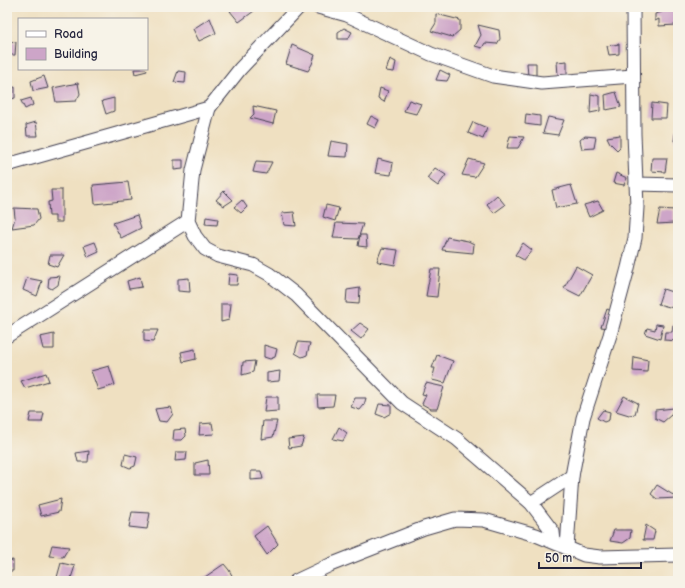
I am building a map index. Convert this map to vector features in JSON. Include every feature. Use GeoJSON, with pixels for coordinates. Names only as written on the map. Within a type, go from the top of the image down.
{"type":"FeatureCollection","features":[{"type":"Feature","properties":{"kind":"street"},"geometry":{"type":"LineString","coordinates":[[299,7],[240,69],[209,108],[193,170],[188,221],[195,236],[206,249],[218,256],[253,265],[268,274],[296,295],[402,403],[457,439],[531,503],[553,532],[554,541]]}},
{"type":"Feature","properties":{"kind":"street"},"geometry":{"type":"LineString","coordinates":[[318,7],[348,15],[431,54],[493,76],[542,83],[633,76]]}},
{"type":"Feature","properties":{"kind":"street"},"geometry":{"type":"LineString","coordinates":[[567,547],[572,476],[582,418],[610,335],[635,238],[637,207],[633,76],[633,7]]}},
{"type":"Feature","properties":{"kind":"street"},"geometry":{"type":"LineString","coordinates":[[7,165],[209,108]]}},
{"type":"Feature","properties":{"kind":"street"},"geometry":{"type":"LineString","coordinates":[[636,184],[678,185]]}},
{"type":"Feature","properties":{"kind":"street"},"geometry":{"type":"LineString","coordinates":[[7,336],[188,221]]}},
{"type":"Feature","properties":{"kind":"street"},"geometry":{"type":"LineString","coordinates":[[531,503],[572,476]]}},
{"type":"Feature","properties":{"kind":"street"},"geometry":{"type":"LineString","coordinates":[[296,581],[344,559],[424,528],[455,519],[484,520],[554,541],[584,555],[600,557],[678,555]]}},
{"type":"Feature","properties":{"kind":"building"},"geometry":{"type":"Polygon","coordinates":[[[237,7],[252,7],[254,11],[239,22],[230,11],[237,7]]]}},
{"type":"Feature","properties":{"kind":"building"},"geometry":{"type":"Polygon","coordinates":[[[662,7],[678,7],[676,25],[659,26],[659,19],[655,21],[655,14],[662,12],[662,7]]]}},
{"type":"Feature","properties":{"kind":"building"},"geometry":{"type":"Polygon","coordinates":[[[436,14],[460,20],[460,30],[452,37],[431,31],[436,23],[436,14]]]}},
{"type":"Feature","properties":{"kind":"building"},"geometry":{"type":"Polygon","coordinates":[[[210,18],[216,33],[199,41],[193,29],[210,18]]]}},
{"type":"Feature","properties":{"kind":"building"},"geometry":{"type":"Polygon","coordinates":[[[478,25],[499,30],[500,39],[497,44],[485,43],[482,48],[475,46],[481,35],[478,25]]]}},
{"type":"Feature","properties":{"kind":"building"},"geometry":{"type":"Polygon","coordinates":[[[344,28],[352,32],[348,39],[338,39],[338,32],[344,28]]]}},
{"type":"Feature","properties":{"kind":"building"},"geometry":{"type":"Polygon","coordinates":[[[7,41],[16,42],[15,55],[7,55],[7,41]]]}},
{"type":"Feature","properties":{"kind":"building"},"geometry":{"type":"Polygon","coordinates":[[[619,44],[619,54],[609,55],[607,46],[619,44]]]}},
{"type":"Feature","properties":{"kind":"building"},"geometry":{"type":"Polygon","coordinates":[[[292,45],[315,55],[308,71],[286,64],[292,45]]]}},
{"type":"Feature","properties":{"kind":"building"},"geometry":{"type":"Polygon","coordinates":[[[390,59],[396,62],[394,72],[386,71],[390,59]]]}},
{"type":"Feature","properties":{"kind":"building"},"geometry":{"type":"Polygon","coordinates":[[[567,61],[567,75],[558,75],[557,62],[567,61]]]}},
{"type":"Feature","properties":{"kind":"building"},"geometry":{"type":"Polygon","coordinates":[[[527,63],[536,63],[536,76],[528,76],[527,63]]]}},
{"type":"Feature","properties":{"kind":"building"},"geometry":{"type":"Polygon","coordinates":[[[134,70],[147,71],[135,74],[134,70]]]}},
{"type":"Feature","properties":{"kind":"building"},"geometry":{"type":"Polygon","coordinates":[[[440,70],[450,75],[447,81],[436,80],[440,70]]]}},
{"type":"Feature","properties":{"kind":"building"},"geometry":{"type":"Polygon","coordinates":[[[178,71],[186,72],[185,83],[174,82],[178,71]]]}},
{"type":"Feature","properties":{"kind":"building"},"geometry":{"type":"Polygon","coordinates":[[[44,76],[48,88],[33,91],[31,81],[44,76]]]}},
{"type":"Feature","properties":{"kind":"building"},"geometry":{"type":"Polygon","coordinates":[[[78,83],[80,94],[76,101],[56,102],[53,88],[78,83]]]}},
{"type":"Feature","properties":{"kind":"building"},"geometry":{"type":"Polygon","coordinates":[[[15,87],[15,98],[7,100],[7,89],[15,87]]]}},
{"type":"Feature","properties":{"kind":"building"},"geometry":{"type":"Polygon","coordinates":[[[380,88],[388,91],[384,102],[378,98],[380,88]]]}},
{"type":"Feature","properties":{"kind":"building"},"geometry":{"type":"Polygon","coordinates":[[[616,92],[621,107],[606,110],[605,95],[616,92]]]}},
{"type":"Feature","properties":{"kind":"building"},"geometry":{"type":"Polygon","coordinates":[[[591,94],[600,96],[600,111],[590,113],[591,94]]]}},
{"type":"Feature","properties":{"kind":"building"},"geometry":{"type":"Polygon","coordinates":[[[31,98],[33,105],[25,109],[21,101],[31,98]]]}},
{"type":"Feature","properties":{"kind":"building"},"geometry":{"type":"Polygon","coordinates":[[[114,98],[114,111],[106,114],[102,101],[114,98]]]}},
{"type":"Feature","properties":{"kind":"building"},"geometry":{"type":"Polygon","coordinates":[[[409,100],[421,104],[416,114],[404,111],[409,100]]]}},
{"type":"Feature","properties":{"kind":"building"},"geometry":{"type":"Polygon","coordinates":[[[652,103],[667,105],[666,118],[651,118],[652,103]]]}},
{"type":"Feature","properties":{"kind":"building"},"geometry":{"type":"Polygon","coordinates":[[[253,106],[276,111],[273,124],[250,118],[254,114],[253,106]]]}},
{"type":"Feature","properties":{"kind":"building"},"geometry":{"type":"Polygon","coordinates":[[[526,114],[540,116],[540,126],[525,124],[526,114]]]}},
{"type":"Feature","properties":{"kind":"building"},"geometry":{"type":"Polygon","coordinates":[[[371,116],[379,120],[375,128],[367,124],[371,116]]]}},
{"type":"Feature","properties":{"kind":"building"},"geometry":{"type":"Polygon","coordinates":[[[548,117],[564,120],[558,135],[543,133],[548,117]]]}},
{"type":"Feature","properties":{"kind":"building"},"geometry":{"type":"Polygon","coordinates":[[[36,122],[38,136],[27,136],[26,125],[36,122]]]}},
{"type":"Feature","properties":{"kind":"building"},"geometry":{"type":"Polygon","coordinates":[[[473,122],[487,128],[483,139],[468,133],[473,122]]]}},
{"type":"Feature","properties":{"kind":"building"},"geometry":{"type":"Polygon","coordinates":[[[676,129],[678,129],[678,141],[674,141],[676,129]]]}},
{"type":"Feature","properties":{"kind":"building"},"geometry":{"type":"Polygon","coordinates":[[[620,135],[620,147],[617,150],[610,143],[607,137],[620,135]]]}},
{"type":"Feature","properties":{"kind":"building"},"geometry":{"type":"Polygon","coordinates":[[[510,136],[524,137],[518,148],[507,148],[510,136]]]}},
{"type":"Feature","properties":{"kind":"building"},"geometry":{"type":"Polygon","coordinates":[[[585,136],[596,137],[594,148],[582,149],[580,140],[585,136]]]}},
{"type":"Feature","properties":{"kind":"building"},"geometry":{"type":"Polygon","coordinates":[[[331,141],[348,144],[347,157],[328,156],[331,141]]]}},
{"type":"Feature","properties":{"kind":"building"},"geometry":{"type":"Polygon","coordinates":[[[652,158],[667,158],[665,172],[651,171],[652,158]]]}},
{"type":"Feature","properties":{"kind":"building"},"geometry":{"type":"Polygon","coordinates":[[[378,159],[393,163],[391,175],[375,173],[378,159]]]}},
{"type":"Feature","properties":{"kind":"building"},"geometry":{"type":"Polygon","coordinates":[[[469,159],[484,163],[475,177],[462,175],[469,159]]]}},
{"type":"Feature","properties":{"kind":"building"},"geometry":{"type":"Polygon","coordinates":[[[174,160],[183,160],[183,169],[174,170],[174,160]]]}},
{"type":"Feature","properties":{"kind":"building"},"geometry":{"type":"Polygon","coordinates":[[[256,161],[272,162],[266,174],[253,172],[256,161]]]}},
{"type":"Feature","properties":{"kind":"building"},"geometry":{"type":"Polygon","coordinates":[[[435,168],[446,175],[438,186],[427,178],[435,168]]]}},
{"type":"Feature","properties":{"kind":"building"},"geometry":{"type":"Polygon","coordinates":[[[616,173],[627,178],[624,185],[613,183],[616,173]]]}},
{"type":"Feature","properties":{"kind":"building"},"geometry":{"type":"Polygon","coordinates":[[[128,182],[131,200],[95,204],[93,185],[128,182]]]}},
{"type":"Feature","properties":{"kind":"building"},"geometry":{"type":"Polygon","coordinates":[[[571,185],[577,204],[556,208],[552,190],[571,185]]]}},
{"type":"Feature","properties":{"kind":"building"},"geometry":{"type":"Polygon","coordinates":[[[51,190],[62,190],[62,222],[55,222],[55,216],[49,216],[48,202],[52,201],[51,190]]]}},
{"type":"Feature","properties":{"kind":"building"},"geometry":{"type":"Polygon","coordinates":[[[224,191],[233,200],[224,206],[216,200],[224,191]]]}},
{"type":"Feature","properties":{"kind":"building"},"geometry":{"type":"Polygon","coordinates":[[[497,195],[505,205],[494,213],[487,204],[497,195]]]}},
{"type":"Feature","properties":{"kind":"building"},"geometry":{"type":"Polygon","coordinates":[[[242,200],[247,207],[241,213],[234,207],[242,200]]]}},
{"type":"Feature","properties":{"kind":"building"},"geometry":{"type":"Polygon","coordinates":[[[598,201],[603,210],[589,217],[584,205],[598,201]]]}},
{"type":"Feature","properties":{"kind":"building"},"geometry":{"type":"Polygon","coordinates":[[[326,205],[339,208],[335,221],[323,217],[326,205]]]}},
{"type":"Feature","properties":{"kind":"building"},"geometry":{"type":"Polygon","coordinates":[[[14,208],[37,209],[39,219],[34,225],[12,228],[15,218],[14,208]]]}},
{"type":"Feature","properties":{"kind":"building"},"geometry":{"type":"Polygon","coordinates":[[[660,209],[674,210],[674,223],[657,224],[660,209]]]}},
{"type":"Feature","properties":{"kind":"building"},"geometry":{"type":"Polygon","coordinates":[[[294,212],[296,226],[284,225],[282,213],[294,212]]]}},
{"type":"Feature","properties":{"kind":"building"},"geometry":{"type":"Polygon","coordinates":[[[137,215],[141,228],[121,238],[113,223],[137,215]]]}},
{"type":"Feature","properties":{"kind":"building"},"geometry":{"type":"Polygon","coordinates":[[[206,217],[218,219],[217,225],[205,224],[206,217]]]}},
{"type":"Feature","properties":{"kind":"building"},"geometry":{"type":"Polygon","coordinates":[[[336,223],[363,224],[358,239],[333,238],[336,223]]]}},
{"type":"Feature","properties":{"kind":"building"},"geometry":{"type":"Polygon","coordinates":[[[360,235],[366,235],[367,247],[358,246],[360,235]]]}},
{"type":"Feature","properties":{"kind":"building"},"geometry":{"type":"Polygon","coordinates":[[[447,237],[468,241],[474,244],[473,253],[442,250],[447,237]]]}},
{"type":"Feature","properties":{"kind":"building"},"geometry":{"type":"Polygon","coordinates":[[[95,242],[99,252],[88,257],[84,246],[95,242]]]}},
{"type":"Feature","properties":{"kind":"building"},"geometry":{"type":"Polygon","coordinates":[[[523,243],[532,250],[524,260],[515,255],[523,243]]]}},
{"type":"Feature","properties":{"kind":"building"},"geometry":{"type":"Polygon","coordinates":[[[382,248],[398,250],[395,265],[377,261],[382,248]]]}},
{"type":"Feature","properties":{"kind":"building"},"geometry":{"type":"Polygon","coordinates":[[[50,255],[64,255],[57,267],[48,264],[50,255]]]}},
{"type":"Feature","properties":{"kind":"building"},"geometry":{"type":"Polygon","coordinates":[[[576,266],[592,275],[580,296],[564,288],[576,266]]]}},
{"type":"Feature","properties":{"kind":"building"},"geometry":{"type":"Polygon","coordinates":[[[431,269],[440,269],[437,297],[426,296],[431,269]]]}},
{"type":"Feature","properties":{"kind":"building"},"geometry":{"type":"Polygon","coordinates":[[[229,274],[238,275],[237,285],[228,285],[229,274]]]}},
{"type":"Feature","properties":{"kind":"building"},"geometry":{"type":"Polygon","coordinates":[[[60,276],[58,285],[52,289],[48,287],[49,277],[60,276]]]}},
{"type":"Feature","properties":{"kind":"building"},"geometry":{"type":"Polygon","coordinates":[[[140,277],[142,287],[129,289],[127,281],[140,277]]]}},
{"type":"Feature","properties":{"kind":"building"},"geometry":{"type":"Polygon","coordinates":[[[27,278],[42,281],[37,296],[23,290],[27,278]]]}},
{"type":"Feature","properties":{"kind":"building"},"geometry":{"type":"Polygon","coordinates":[[[189,278],[190,292],[178,291],[178,279],[189,278]]]}},
{"type":"Feature","properties":{"kind":"building"},"geometry":{"type":"Polygon","coordinates":[[[360,288],[359,304],[346,303],[347,290],[360,288]]]}},
{"type":"Feature","properties":{"kind":"building"},"geometry":{"type":"Polygon","coordinates":[[[663,289],[678,294],[677,309],[658,304],[663,289]]]}},
{"type":"Feature","properties":{"kind":"building"},"geometry":{"type":"Polygon","coordinates":[[[221,304],[231,304],[229,320],[221,322],[221,304]]]}},
{"type":"Feature","properties":{"kind":"building"},"geometry":{"type":"Polygon","coordinates":[[[607,309],[613,312],[609,328],[601,327],[607,309]]]}},
{"type":"Feature","properties":{"kind":"building"},"geometry":{"type":"Polygon","coordinates":[[[360,323],[369,329],[361,339],[351,331],[360,323]]]}},
{"type":"Feature","properties":{"kind":"building"},"geometry":{"type":"Polygon","coordinates":[[[656,324],[663,325],[660,339],[645,334],[647,328],[655,330],[656,324]]]}},
{"type":"Feature","properties":{"kind":"building"},"geometry":{"type":"Polygon","coordinates":[[[673,325],[678,325],[678,341],[664,340],[665,332],[672,332],[673,325]]]}},
{"type":"Feature","properties":{"kind":"building"},"geometry":{"type":"Polygon","coordinates":[[[144,330],[158,330],[153,342],[144,341],[144,330]]]}},
{"type":"Feature","properties":{"kind":"building"},"geometry":{"type":"Polygon","coordinates":[[[54,334],[54,349],[43,349],[40,337],[54,334]]]}},
{"type":"Feature","properties":{"kind":"building"},"geometry":{"type":"Polygon","coordinates":[[[298,342],[310,343],[307,355],[302,357],[295,353],[298,342]]]}},
{"type":"Feature","properties":{"kind":"building"},"geometry":{"type":"Polygon","coordinates":[[[264,345],[277,349],[275,357],[270,359],[264,357],[264,345]]]}},
{"type":"Feature","properties":{"kind":"building"},"geometry":{"type":"Polygon","coordinates":[[[195,349],[196,359],[183,362],[181,352],[195,349]]]}},
{"type":"Feature","properties":{"kind":"building"},"geometry":{"type":"Polygon","coordinates":[[[437,355],[453,361],[445,383],[432,380],[435,368],[432,368],[437,355]]]}},
{"type":"Feature","properties":{"kind":"building"},"geometry":{"type":"Polygon","coordinates":[[[634,357],[648,360],[647,372],[633,371],[634,357]]]}},
{"type":"Feature","properties":{"kind":"building"},"geometry":{"type":"Polygon","coordinates":[[[255,361],[253,372],[242,375],[243,362],[255,361]]]}},
{"type":"Feature","properties":{"kind":"building"},"geometry":{"type":"Polygon","coordinates":[[[109,366],[115,385],[98,390],[91,371],[109,366]]]}},
{"type":"Feature","properties":{"kind":"building"},"geometry":{"type":"Polygon","coordinates":[[[280,371],[279,381],[267,382],[267,373],[280,371]]]}},
{"type":"Feature","properties":{"kind":"building"},"geometry":{"type":"Polygon","coordinates":[[[46,373],[49,381],[25,388],[21,381],[46,373]]]}},
{"type":"Feature","properties":{"kind":"building"},"geometry":{"type":"Polygon","coordinates":[[[426,383],[444,387],[437,409],[431,409],[422,404],[426,395],[422,394],[426,383]]]}},
{"type":"Feature","properties":{"kind":"building"},"geometry":{"type":"Polygon","coordinates":[[[317,395],[335,395],[333,406],[318,407],[317,395]]]}},
{"type":"Feature","properties":{"kind":"building"},"geometry":{"type":"Polygon","coordinates":[[[624,396],[638,403],[635,414],[629,415],[616,411],[624,396]]]}},
{"type":"Feature","properties":{"kind":"building"},"geometry":{"type":"Polygon","coordinates":[[[266,397],[278,397],[278,411],[264,412],[266,397]]]}},
{"type":"Feature","properties":{"kind":"building"},"geometry":{"type":"Polygon","coordinates":[[[355,398],[366,398],[364,405],[360,410],[351,407],[355,398]]]}},
{"type":"Feature","properties":{"kind":"building"},"geometry":{"type":"Polygon","coordinates":[[[379,404],[391,405],[391,413],[384,417],[376,414],[379,404]]]}},
{"type":"Feature","properties":{"kind":"building"},"geometry":{"type":"Polygon","coordinates":[[[171,407],[173,414],[167,422],[159,421],[155,409],[171,407]]]}},
{"type":"Feature","properties":{"kind":"building"},"geometry":{"type":"Polygon","coordinates":[[[674,408],[671,415],[663,422],[655,418],[655,410],[674,408]]]}},
{"type":"Feature","properties":{"kind":"building"},"geometry":{"type":"Polygon","coordinates":[[[603,410],[610,412],[609,420],[604,422],[597,418],[603,410]]]}},
{"type":"Feature","properties":{"kind":"building"},"geometry":{"type":"Polygon","coordinates":[[[31,413],[44,413],[42,422],[29,422],[31,413]]]}},
{"type":"Feature","properties":{"kind":"building"},"geometry":{"type":"Polygon","coordinates":[[[263,421],[277,421],[273,437],[261,439],[263,421]]]}},
{"type":"Feature","properties":{"kind":"building"},"geometry":{"type":"Polygon","coordinates":[[[212,423],[214,434],[199,435],[200,424],[212,423]]]}},
{"type":"Feature","properties":{"kind":"building"},"geometry":{"type":"Polygon","coordinates":[[[339,427],[347,433],[343,441],[333,439],[339,427]]]}},
{"type":"Feature","properties":{"kind":"building"},"geometry":{"type":"Polygon","coordinates":[[[185,429],[186,436],[182,440],[173,440],[174,430],[185,429]]]}},
{"type":"Feature","properties":{"kind":"building"},"geometry":{"type":"Polygon","coordinates":[[[304,437],[301,446],[289,448],[288,439],[304,437]]]}},
{"type":"Feature","properties":{"kind":"building"},"geometry":{"type":"Polygon","coordinates":[[[89,451],[88,462],[78,462],[76,453],[89,451]]]}},
{"type":"Feature","properties":{"kind":"building"},"geometry":{"type":"Polygon","coordinates":[[[176,452],[187,452],[186,460],[175,461],[176,452]]]}},
{"type":"Feature","properties":{"kind":"building"},"geometry":{"type":"Polygon","coordinates":[[[125,454],[137,457],[135,466],[130,468],[123,465],[125,454]]]}},
{"type":"Feature","properties":{"kind":"building"},"geometry":{"type":"Polygon","coordinates":[[[208,460],[209,475],[195,475],[195,463],[208,460]]]}},
{"type":"Feature","properties":{"kind":"building"},"geometry":{"type":"Polygon","coordinates":[[[251,471],[261,471],[263,479],[251,480],[251,471]]]}},
{"type":"Feature","properties":{"kind":"building"},"geometry":{"type":"Polygon","coordinates":[[[657,485],[678,498],[657,499],[651,494],[657,485]]]}},
{"type":"Feature","properties":{"kind":"building"},"geometry":{"type":"Polygon","coordinates":[[[61,499],[59,512],[41,516],[38,505],[61,499]]]}},
{"type":"Feature","properties":{"kind":"building"},"geometry":{"type":"Polygon","coordinates":[[[132,512],[150,513],[147,529],[129,527],[132,512]]]}},
{"type":"Feature","properties":{"kind":"building"},"geometry":{"type":"Polygon","coordinates":[[[646,525],[655,531],[653,540],[643,540],[646,525]]]}},
{"type":"Feature","properties":{"kind":"building"},"geometry":{"type":"Polygon","coordinates":[[[267,526],[278,544],[267,555],[254,536],[267,526]]]}},
{"type":"Feature","properties":{"kind":"building"},"geometry":{"type":"Polygon","coordinates":[[[614,530],[631,530],[630,538],[623,543],[610,541],[614,530]]]}},
{"type":"Feature","properties":{"kind":"building"},"geometry":{"type":"Polygon","coordinates":[[[52,545],[69,547],[63,557],[49,556],[52,545]]]}},
{"type":"Feature","properties":{"kind":"building"},"geometry":{"type":"Polygon","coordinates":[[[13,560],[13,571],[7,571],[7,561],[13,560]]]}},
{"type":"Feature","properties":{"kind":"building"},"geometry":{"type":"Polygon","coordinates":[[[61,563],[75,566],[70,581],[56,581],[61,563]]]}},
{"type":"Feature","properties":{"kind":"building"},"geometry":{"type":"Polygon","coordinates":[[[224,564],[235,581],[204,581],[202,579],[224,564]]]}}]}
